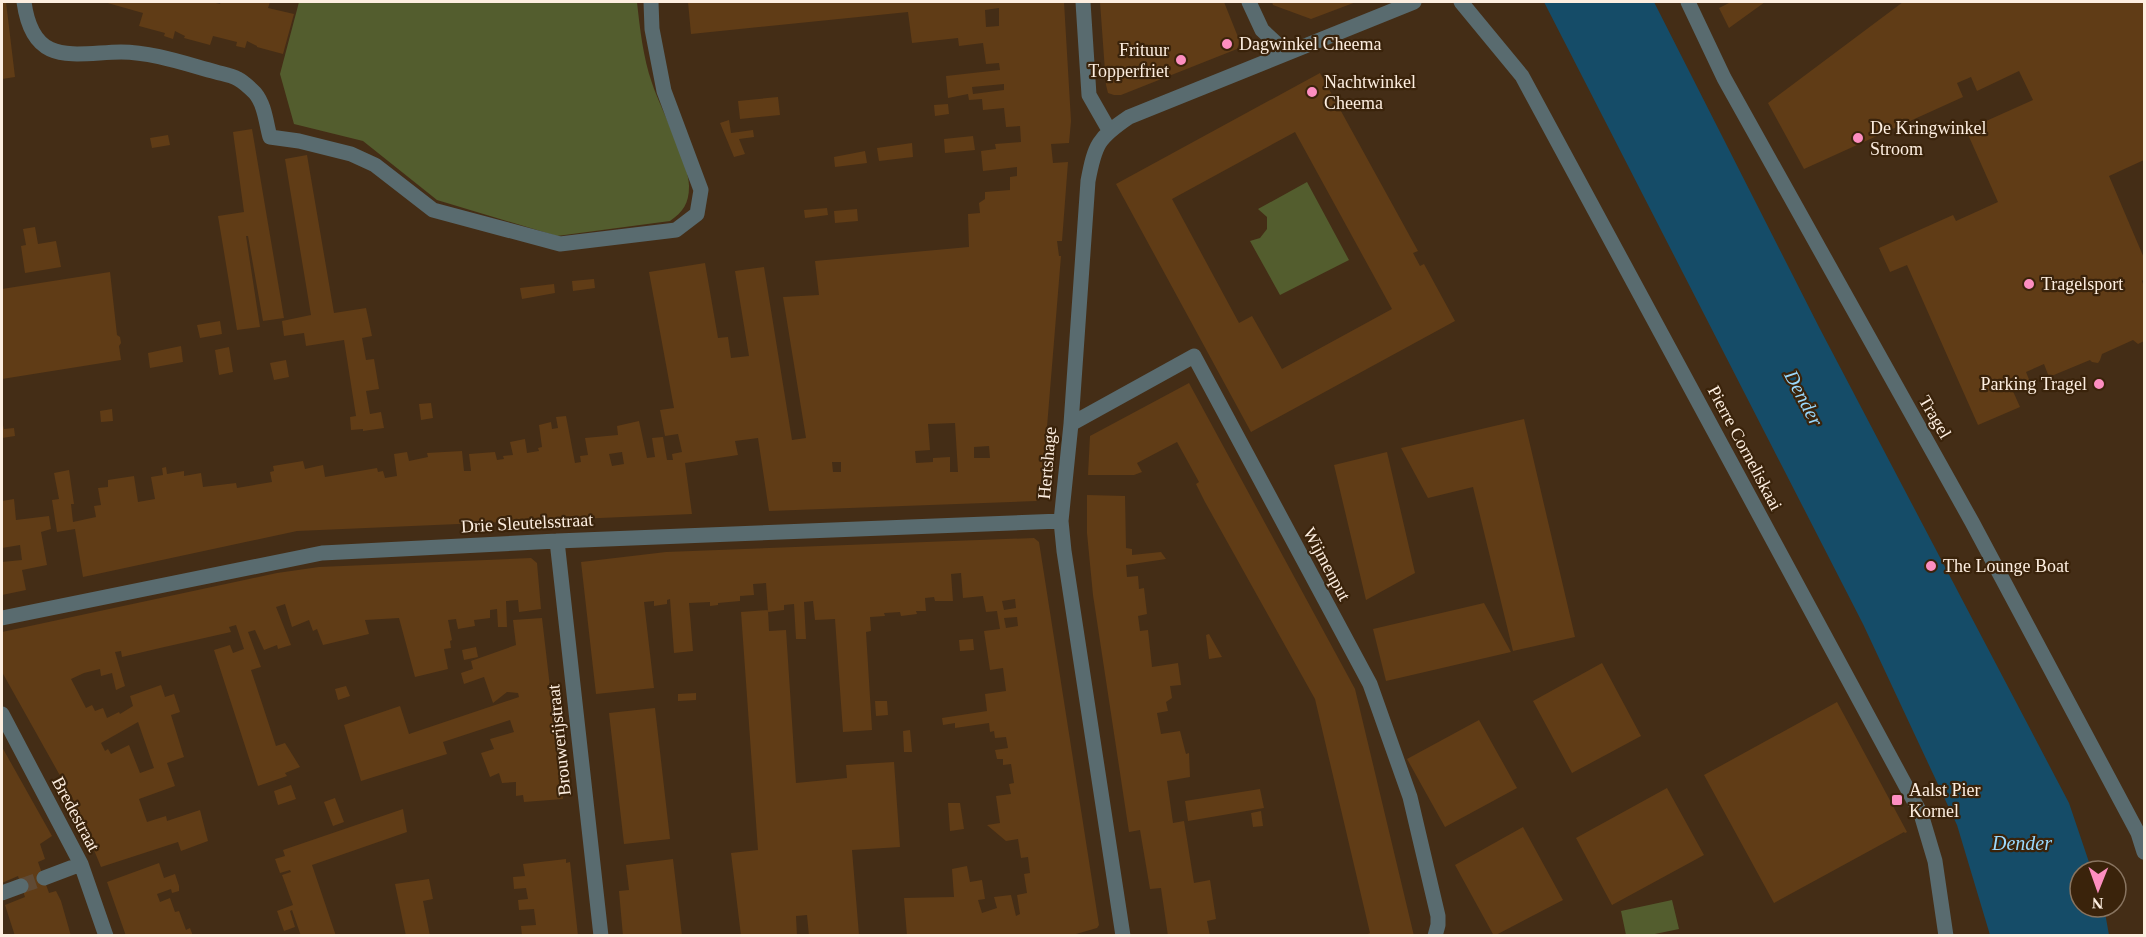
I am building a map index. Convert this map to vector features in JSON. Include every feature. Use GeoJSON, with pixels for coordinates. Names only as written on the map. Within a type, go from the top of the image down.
{"type":"FeatureCollection","features":[{"type":"Feature","properties":{"kind":"street"},"geometry":{"type":"LineString","coordinates":[[24,2],[26,21],[33,34],[42,44],[53,50],[69,55],[122,52],[140,54],[238,79],[255,92],[261,102],[270,137],[299,141],[351,154],[375,165],[433,210],[560,244],[676,230],[697,214],[701,190],[664,91],[652,29],[651,2]]}},
{"type":"Feature","properties":{"kind":"street"},"geometry":{"type":"LineString","coordinates":[[1083,2],[1089,95],[1109,130],[1129,117],[1413,2]]}},
{"type":"Feature","properties":{"kind":"street"},"geometry":{"type":"LineString","coordinates":[[1249,2],[1262,30],[1277,44],[1281,54]]}},
{"type":"Feature","properties":{"kind":"street","name":"Pierre Corneliskaai"},"geometry":{"type":"LineString","coordinates":[[1461,2],[1522,76],[1921,814],[1935,861],[1946,936]]}},
{"type":"Feature","properties":{"kind":"street","name":"Tragel"},"geometry":{"type":"LineString","coordinates":[[1688,2],[1724,78],[1972,522],[2138,833],[2145,852]]}},
{"type":"Feature","properties":{"kind":"street","name":"Hertshage"},"geometry":{"type":"LineString","coordinates":[[1109,130],[1099,141],[1093,155],[1088,181],[1071,424],[1061,520],[1123,936]]}},
{"type":"Feature","properties":{"kind":"street","name":"Wijmenput"},"geometry":{"type":"LineString","coordinates":[[1071,424],[1194,356],[1370,684],[1410,797],[1438,916],[1435,936]]}},
{"type":"Feature","properties":{"kind":"street","name":"Drie Sleutelsstraat"},"geometry":{"type":"LineString","coordinates":[[2,618],[322,553],[1061,520]]}},
{"type":"Feature","properties":{"kind":"street","name":"Brouwerijstraat"},"geometry":{"type":"LineString","coordinates":[[556,541],[601,936]]}},
{"type":"Feature","properties":{"kind":"street","name":"Bredestraat"},"geometry":{"type":"LineString","coordinates":[[2,714],[81,864],[106,936]]}},
{"type":"Feature","properties":{"kind":"street"},"geometry":{"type":"LineString","coordinates":[[44,878],[81,864]]}},
{"type":"Feature","properties":{"kind":"street"},"geometry":{"type":"LineString","coordinates":[[2,893],[21,886]]}},
{"type":"Feature","properties":{"kind":"green space"},"geometry":{"type":"Polygon","coordinates":[[[299,2],[637,2],[642,43],[649,73],[688,177],[689,193],[684,207],[670,221],[557,236],[437,200],[363,141],[294,124],[280,74],[299,2]]]}},
{"type":"Feature","properties":{"kind":"green space"},"geometry":{"type":"Polygon","coordinates":[[[1307,182],[1349,260],[1280,295],[1250,241],[1260,238],[1267,229],[1267,217],[1258,209],[1307,182]]]}},
{"type":"Feature","properties":{"kind":"green space"},"geometry":{"type":"Polygon","coordinates":[[[1672,900],[1679,929],[1650,935],[1626,935],[1621,911],[1672,900]]]}},
{"type":"Feature","properties":{"kind":"water","name":"Dender"},"geometry":{"type":"Polygon","coordinates":[[[1544,2],[1654,2],[1820,329],[2069,803],[2088,859],[2068,859],[2068,919],[2106,919],[2109,935],[1990,935],[1957,825],[1863,624],[1544,2]]]}},
{"type":"Feature","properties":{"kind":"building"},"geometry":{"type":"Polygon","coordinates":[[[2,2],[6,2],[15,77],[2,79],[2,2]]]}},
{"type":"Feature","properties":{"kind":"building"},"geometry":{"type":"Polygon","coordinates":[[[104,2],[211,2],[220,4],[221,2],[270,2],[268,8],[294,14],[283,54],[257,47],[247,41],[245,48],[236,46],[237,42],[213,36],[210,45],[184,38],[185,36],[175,31],[173,39],[164,36],[165,33],[139,26],[143,13],[104,2]]]}},
{"type":"Feature","properties":{"kind":"building"},"geometry":{"type":"Polygon","coordinates":[[[688,2],[1064,2],[1071,121],[1069,143],[1051,144],[1053,163],[1068,162],[1062,241],[1057,241],[1059,256],[1061,256],[1041,496],[1036,501],[769,511],[758,438],[735,441],[738,455],[685,463],[692,514],[297,531],[83,577],[75,529],[57,532],[52,500],[59,499],[54,473],[69,470],[74,504],[71,504],[73,522],[96,517],[94,506],[101,505],[98,488],[108,487],[108,480],[134,476],[138,502],[155,499],[151,477],[163,475],[162,468],[166,467],[167,474],[184,471],[184,476],[201,473],[203,487],[236,483],[237,488],[272,482],[270,472],[274,471],[273,466],[303,461],[305,469],[323,465],[325,477],[377,468],[378,472],[383,471],[385,478],[397,476],[394,454],[407,452],[409,461],[428,457],[427,453],[462,451],[464,471],[471,471],[469,454],[495,452],[497,460],[504,459],[503,456],[513,455],[510,442],[525,439],[527,453],[539,451],[538,448],[542,447],[539,425],[551,422],[552,429],[558,428],[556,417],[566,416],[575,463],[581,462],[580,456],[588,455],[585,438],[618,435],[617,426],[639,421],[647,458],[655,457],[652,438],[663,437],[667,460],[673,460],[672,454],[682,452],[678,434],[665,436],[660,410],[674,408],[649,272],[705,263],[718,338],[728,337],[731,358],[749,356],[735,271],[764,267],[792,440],[806,438],[783,297],[819,295],[815,261],[969,247],[968,214],[980,213],[979,203],[985,199],[985,192],[1010,190],[1010,177],[1017,176],[1017,167],[983,171],[981,151],[996,149],[995,144],[1021,142],[1020,126],[1006,127],[1004,108],[983,110],[982,99],[969,100],[968,94],[948,98],[946,76],[1000,70],[999,63],[986,64],[983,43],[959,46],[958,38],[912,43],[908,12],[691,34],[688,2]],[[999,8],[985,10],[986,27],[999,26],[999,8]],[[1004,84],[972,87],[973,94],[1004,90],[1004,84]],[[955,423],[928,424],[930,450],[915,451],[916,463],[933,462],[933,458],[950,457],[950,472],[958,472],[955,423]],[[989,446],[974,447],[974,458],[990,458],[989,446]],[[622,452],[609,454],[612,466],[624,464],[622,452]],[[832,462],[833,472],[841,472],[841,462],[832,462]]]}},
{"type":"Feature","properties":{"kind":"building"},"geometry":{"type":"Polygon","coordinates":[[[1100,2],[1224,2],[1240,42],[1237,49],[1121,95],[1114,95],[1108,93],[1106,85],[1100,2]]]}},
{"type":"Feature","properties":{"kind":"building"},"geometry":{"type":"Polygon","coordinates":[[[1272,2],[1356,2],[1311,19],[1273,5],[1272,2]]]}},
{"type":"Feature","properties":{"kind":"building"},"geometry":{"type":"Polygon","coordinates":[[[1731,2],[1765,2],[1729,28],[1719,8],[1731,2]]]}},
{"type":"Feature","properties":{"kind":"building"},"geometry":{"type":"Polygon","coordinates":[[[1903,2],[2144,2],[2144,160],[2109,176],[2144,258],[2144,279],[2142,281],[2144,341],[2138,344],[2133,340],[2102,354],[2098,363],[2090,360],[2049,377],[2044,364],[2026,372],[2032,387],[2022,392],[2015,376],[2008,380],[2020,407],[1978,425],[1907,265],[1890,272],[1879,248],[1953,215],[1956,221],[1998,202],[1966,130],[2033,100],[2019,71],[1977,91],[1971,77],[1957,83],[1963,97],[1804,169],[1768,103],[1903,2]]]}},
{"type":"Feature","properties":{"kind":"building"},"geometry":{"type":"Polygon","coordinates":[[[1320,73],[1418,251],[1413,253],[1420,266],[1424,264],[1455,321],[1251,432],[1116,184],[1320,73]],[[1295,132],[1172,199],[1239,323],[1252,316],[1282,369],[1392,309],[1295,132]]]}},
{"type":"Feature","properties":{"kind":"building"},"geometry":{"type":"Polygon","coordinates":[[[778,97],[780,115],[740,119],[738,101],[778,97]]]}},
{"type":"Feature","properties":{"kind":"building"},"geometry":{"type":"Polygon","coordinates":[[[948,104],[949,114],[935,116],[934,105],[948,104]]]}},
{"type":"Feature","properties":{"kind":"building"},"geometry":{"type":"Polygon","coordinates":[[[729,120],[731,133],[753,130],[754,137],[739,139],[745,154],[734,157],[720,123],[729,120]]]}},
{"type":"Feature","properties":{"kind":"building"},"geometry":{"type":"Polygon","coordinates":[[[252,129],[284,318],[263,321],[248,236],[246,236],[260,327],[237,330],[218,216],[244,212],[233,132],[252,129]]]}},
{"type":"Feature","properties":{"kind":"building"},"geometry":{"type":"Polygon","coordinates":[[[168,135],[170,145],[152,148],[150,138],[168,135]]]}},
{"type":"Feature","properties":{"kind":"building"},"geometry":{"type":"Polygon","coordinates":[[[973,136],[975,150],[945,153],[944,139],[973,136]]]}},
{"type":"Feature","properties":{"kind":"building"},"geometry":{"type":"Polygon","coordinates":[[[912,143],[913,157],[879,161],[877,148],[912,143]]]}},
{"type":"Feature","properties":{"kind":"building"},"geometry":{"type":"Polygon","coordinates":[[[865,151],[867,163],[835,167],[834,157],[865,151]]]}},
{"type":"Feature","properties":{"kind":"building"},"geometry":{"type":"Polygon","coordinates":[[[307,155],[334,313],[366,308],[372,336],[362,338],[366,360],[374,359],[379,389],[366,391],[370,414],[381,412],[384,428],[351,430],[350,417],[356,416],[344,340],[306,346],[304,333],[284,336],[282,321],[311,315],[285,159],[307,155]]]}},
{"type":"Feature","properties":{"kind":"building"},"geometry":{"type":"Polygon","coordinates":[[[827,208],[828,215],[805,218],[804,210],[827,208]]]}},
{"type":"Feature","properties":{"kind":"building"},"geometry":{"type":"Polygon","coordinates":[[[857,209],[858,221],[835,223],[834,211],[857,209]]]}},
{"type":"Feature","properties":{"kind":"building"},"geometry":{"type":"Polygon","coordinates":[[[35,227],[38,244],[56,241],[61,267],[25,273],[21,246],[26,245],[23,229],[35,227]]]}},
{"type":"Feature","properties":{"kind":"building"},"geometry":{"type":"Polygon","coordinates":[[[110,272],[117,335],[121,343],[119,346],[121,360],[2,379],[2,289],[110,272]]]}},
{"type":"Feature","properties":{"kind":"building"},"geometry":{"type":"Polygon","coordinates":[[[594,279],[595,288],[573,291],[572,281],[594,279]]]}},
{"type":"Feature","properties":{"kind":"building"},"geometry":{"type":"Polygon","coordinates":[[[554,284],[555,293],[522,299],[520,288],[554,284]]]}},
{"type":"Feature","properties":{"kind":"building"},"geometry":{"type":"Polygon","coordinates":[[[220,321],[222,334],[200,338],[197,325],[220,321]]]}},
{"type":"Feature","properties":{"kind":"building"},"geometry":{"type":"Polygon","coordinates":[[[181,346],[183,362],[150,368],[148,353],[181,346]]]}},
{"type":"Feature","properties":{"kind":"building"},"geometry":{"type":"Polygon","coordinates":[[[229,347],[233,372],[219,375],[215,350],[229,347]]]}},
{"type":"Feature","properties":{"kind":"building"},"geometry":{"type":"Polygon","coordinates":[[[286,360],[289,377],[274,380],[270,363],[286,360]]]}},
{"type":"Feature","properties":{"kind":"building"},"geometry":{"type":"Polygon","coordinates":[[[1189,383],[1355,689],[1414,936],[1363,936],[1370,933],[1315,699],[1205,502],[1196,484],[1199,482],[1177,442],[1137,463],[1142,472],[1134,475],[1088,475],[1090,436],[1189,383]]]}},
{"type":"Feature","properties":{"kind":"building"},"geometry":{"type":"Polygon","coordinates":[[[431,403],[433,418],[421,420],[419,404],[431,403]]]}},
{"type":"Feature","properties":{"kind":"building"},"geometry":{"type":"Polygon","coordinates":[[[112,409],[113,421],[101,422],[100,411],[112,409]]]}},
{"type":"Feature","properties":{"kind":"building"},"geometry":{"type":"Polygon","coordinates":[[[1524,419],[1575,637],[1513,651],[1473,487],[1428,498],[1401,448],[1524,419]]]}},
{"type":"Feature","properties":{"kind":"building"},"geometry":{"type":"Polygon","coordinates":[[[2,421],[4,429],[14,428],[15,436],[2,438],[2,421]]]}},
{"type":"Feature","properties":{"kind":"building"},"geometry":{"type":"Polygon","coordinates":[[[1387,452],[1415,573],[1366,600],[1334,465],[1387,452]]]}},
{"type":"Feature","properties":{"kind":"building"},"geometry":{"type":"Polygon","coordinates":[[[1087,495],[1125,496],[1126,548],[1132,549],[1132,555],[1161,552],[1166,559],[1126,565],[1127,577],[1138,576],[1139,589],[1144,588],[1147,614],[1138,616],[1140,631],[1148,630],[1152,667],[1178,663],[1181,685],[1170,686],[1172,698],[1166,702],[1168,711],[1157,713],[1161,734],[1180,731],[1186,754],[1189,753],[1190,777],[1167,781],[1173,823],[1184,821],[1194,883],[1210,880],[1216,919],[1207,921],[1210,936],[1168,936],[1161,888],[1150,889],[1140,830],[1129,832],[1093,595],[1087,533],[1087,495]]]}},
{"type":"Feature","properties":{"kind":"building"},"geometry":{"type":"Polygon","coordinates":[[[14,499],[16,520],[49,516],[51,529],[41,532],[47,565],[22,570],[26,590],[2,595],[2,562],[22,560],[20,545],[2,548],[2,501],[14,499]]]}},
{"type":"Feature","properties":{"kind":"building"},"geometry":{"type":"Polygon","coordinates":[[[1034,538],[1039,542],[1099,925],[1097,928],[1069,936],[907,936],[904,898],[954,897],[952,869],[967,866],[970,882],[982,880],[985,899],[978,900],[982,913],[997,908],[994,897],[1011,895],[1016,916],[1020,914],[1017,895],[1027,893],[1024,874],[1030,873],[1028,857],[1021,858],[1018,839],[1006,841],[987,825],[1000,823],[996,796],[1011,794],[1009,784],[1014,783],[1011,764],[1003,765],[1003,759],[997,759],[995,750],[1008,748],[1006,737],[995,738],[994,731],[990,732],[989,723],[955,728],[955,723],[943,725],[942,718],[987,711],[985,694],[1006,691],[1003,668],[990,670],[984,631],[1000,629],[997,611],[986,612],[983,596],[963,598],[961,573],[951,574],[953,601],[935,601],[934,597],[925,598],[926,611],[916,611],[917,614],[901,616],[900,612],[884,613],[885,616],[870,617],[871,631],[866,632],[872,730],[843,732],[835,619],[815,620],[813,601],[804,602],[806,639],[796,639],[794,604],[784,605],[784,610],[768,612],[766,583],[753,584],[754,595],[740,596],[740,601],[710,606],[710,602],[689,603],[693,651],[674,653],[670,599],[667,600],[667,604],[654,606],[654,601],[644,602],[654,688],[596,694],[581,562],[666,552],[1034,538]],[[1015,599],[1002,601],[1004,610],[1016,608],[1015,599]],[[1017,617],[1004,618],[1006,628],[1018,626],[1017,617]]]}},
{"type":"Feature","properties":{"kind":"building"},"geometry":{"type":"Polygon","coordinates":[[[531,558],[537,563],[541,609],[519,612],[518,600],[506,601],[507,627],[498,627],[497,609],[490,610],[490,618],[474,620],[475,626],[458,629],[456,619],[448,620],[452,640],[450,641],[451,648],[444,649],[448,669],[415,677],[399,618],[365,620],[369,634],[323,645],[317,629],[313,631],[309,620],[292,627],[285,604],[276,607],[291,645],[278,649],[277,645],[264,650],[255,630],[248,632],[261,667],[251,670],[276,746],[285,743],[300,767],[285,773],[287,776],[258,786],[214,650],[230,645],[233,653],[244,649],[236,625],[229,627],[231,632],[122,657],[121,651],[115,652],[125,686],[116,690],[112,673],[101,676],[100,669],[71,679],[86,708],[92,705],[95,711],[103,708],[107,718],[119,712],[120,714],[133,706],[130,696],[161,685],[165,697],[174,694],[180,712],[171,715],[184,757],[167,763],[175,786],[139,799],[147,822],[166,816],[167,821],[200,810],[208,841],[181,851],[178,842],[101,867],[72,797],[2,672],[2,632],[277,573],[319,567],[531,558]],[[138,722],[101,743],[105,751],[108,749],[111,754],[129,745],[140,773],[154,768],[138,722]]]}},
{"type":"Feature","properties":{"kind":"building"},"geometry":{"type":"Polygon","coordinates":[[[1484,603],[1511,652],[1386,681],[1373,629],[1484,603]]]}},
{"type":"Feature","properties":{"kind":"building"},"geometry":{"type":"Polygon","coordinates":[[[768,610],[769,631],[786,630],[796,783],[847,778],[846,765],[894,762],[900,847],[852,850],[859,935],[809,936],[807,915],[796,916],[797,936],[741,936],[731,853],[758,850],[741,612],[768,610]]]}},
{"type":"Feature","properties":{"kind":"building"},"geometry":{"type":"Polygon","coordinates":[[[542,618],[563,799],[524,802],[523,795],[516,796],[516,782],[502,783],[499,773],[490,777],[481,753],[494,749],[490,739],[514,732],[510,720],[443,742],[447,754],[361,781],[344,725],[400,706],[409,734],[519,697],[518,693],[507,692],[493,703],[484,677],[464,684],[461,673],[473,669],[471,661],[516,645],[513,620],[542,618]]]}},
{"type":"Feature","properties":{"kind":"building"},"geometry":{"type":"Polygon","coordinates":[[[1209,634],[1222,657],[1209,659],[1206,635],[1209,634]]]}},
{"type":"Feature","properties":{"kind":"building"},"geometry":{"type":"Polygon","coordinates":[[[973,639],[974,650],[960,651],[959,640],[973,639]]]}},
{"type":"Feature","properties":{"kind":"building"},"geometry":{"type":"Polygon","coordinates":[[[476,647],[478,657],[464,660],[462,650],[476,647]]]}},
{"type":"Feature","properties":{"kind":"building"},"geometry":{"type":"Polygon","coordinates":[[[1602,663],[1641,736],[1572,773],[1533,701],[1602,663]]]}},
{"type":"Feature","properties":{"kind":"building"},"geometry":{"type":"Polygon","coordinates":[[[346,686],[350,696],[338,700],[335,689],[346,686]]]}},
{"type":"Feature","properties":{"kind":"building"},"geometry":{"type":"Polygon","coordinates":[[[696,693],[696,700],[678,701],[678,694],[696,693]]]}},
{"type":"Feature","properties":{"kind":"building"},"geometry":{"type":"Polygon","coordinates":[[[875,701],[887,701],[888,715],[876,716],[875,701]]]}},
{"type":"Feature","properties":{"kind":"building"},"geometry":{"type":"Polygon","coordinates":[[[1837,702],[1907,832],[1774,903],[1704,775],[1837,702]]]}},
{"type":"Feature","properties":{"kind":"building"},"geometry":{"type":"Polygon","coordinates":[[[655,708],[670,839],[624,844],[609,713],[655,708]]]}},
{"type":"Feature","properties":{"kind":"building"},"geometry":{"type":"Polygon","coordinates":[[[1479,720],[1517,788],[1445,827],[1407,759],[1479,720]]]}},
{"type":"Feature","properties":{"kind":"building"},"geometry":{"type":"Polygon","coordinates":[[[910,730],[912,752],[904,752],[903,731],[910,730]]]}},
{"type":"Feature","properties":{"kind":"building"},"geometry":{"type":"Polygon","coordinates":[[[2,747],[52,836],[40,844],[45,859],[38,862],[49,893],[56,891],[61,901],[71,936],[15,936],[5,905],[25,897],[18,876],[2,883],[2,747]]]}},
{"type":"Feature","properties":{"kind":"building"},"geometry":{"type":"Polygon","coordinates":[[[291,785],[296,799],[278,805],[274,791],[291,785]]]}},
{"type":"Feature","properties":{"kind":"building"},"geometry":{"type":"Polygon","coordinates":[[[1667,788],[1704,855],[1612,905],[1576,838],[1667,788]]]}},
{"type":"Feature","properties":{"kind":"building"},"geometry":{"type":"Polygon","coordinates":[[[1260,789],[1264,808],[1188,821],[1185,801],[1260,789]]]}},
{"type":"Feature","properties":{"kind":"building"},"geometry":{"type":"Polygon","coordinates":[[[335,798],[344,822],[333,826],[324,802],[335,798]]]}},
{"type":"Feature","properties":{"kind":"building"},"geometry":{"type":"Polygon","coordinates":[[[948,803],[960,803],[964,829],[950,831],[948,803]]]}},
{"type":"Feature","properties":{"kind":"building"},"geometry":{"type":"Polygon","coordinates":[[[403,809],[407,832],[312,865],[336,936],[301,936],[292,910],[290,911],[295,927],[284,931],[277,911],[293,905],[282,875],[291,872],[290,870],[280,873],[275,859],[285,856],[283,850],[403,809]]]}},
{"type":"Feature","properties":{"kind":"building"},"geometry":{"type":"Polygon","coordinates":[[[1261,811],[1263,826],[1253,827],[1251,813],[1261,811]]]}},
{"type":"Feature","properties":{"kind":"building"},"geometry":{"type":"Polygon","coordinates":[[[1523,827],[1563,900],[1494,936],[1455,865],[1523,827]]]}},
{"type":"Feature","properties":{"kind":"building"},"geometry":{"type":"Polygon","coordinates":[[[566,859],[566,863],[570,862],[578,936],[522,936],[521,926],[536,925],[534,909],[519,910],[518,900],[528,899],[526,888],[514,889],[513,877],[525,876],[523,864],[566,859]]]}},
{"type":"Feature","properties":{"kind":"building"},"geometry":{"type":"Polygon","coordinates":[[[673,859],[682,936],[623,936],[619,891],[629,890],[626,865],[673,859]]]}},
{"type":"Feature","properties":{"kind":"building"},"geometry":{"type":"Polygon","coordinates":[[[159,863],[164,878],[175,874],[179,886],[179,891],[172,893],[171,889],[157,894],[160,902],[170,898],[175,912],[179,911],[186,930],[190,928],[193,936],[126,936],[107,882],[159,863]]]}},
{"type":"Feature","properties":{"kind":"building"},"geometry":{"type":"Polygon","coordinates":[[[429,879],[433,899],[423,901],[430,936],[406,936],[395,884],[429,879]]]}},
{"type":"Feature","properties":{"kind":"tunnel"},"geometry":{"type":"LineString","coordinates":[[21,886],[44,878]]}},
{"type":"Feature","properties":{"kind":"place","name":"Dagwinkel Cheema"},"geometry":{"type":"Point","coordinates":[1227,44]}},
{"type":"Feature","properties":{"kind":"place","name":"Frituur Topperfriet"},"geometry":{"type":"Point","coordinates":[1181,60]}},
{"type":"Feature","properties":{"kind":"place","name":"Nachtwinkel Cheema"},"geometry":{"type":"Point","coordinates":[1312,92]}},
{"type":"Feature","properties":{"kind":"place","name":"De Kringwinkel Stroom"},"geometry":{"type":"Point","coordinates":[1858,138]}},
{"type":"Feature","properties":{"kind":"place","name":"Tragelsport"},"geometry":{"type":"Point","coordinates":[2029,284]}},
{"type":"Feature","properties":{"kind":"place","name":"Parking Tragel"},"geometry":{"type":"Point","coordinates":[2099,384]}},
{"type":"Feature","properties":{"kind":"place","name":"The Lounge Boat"},"geometry":{"type":"Point","coordinates":[1931,566]}},
{"type":"Feature","properties":{"kind":"place","name":"Aalst Pier Kornel"},"geometry":{"type":"Point","coordinates":[1897,800]}}]}
